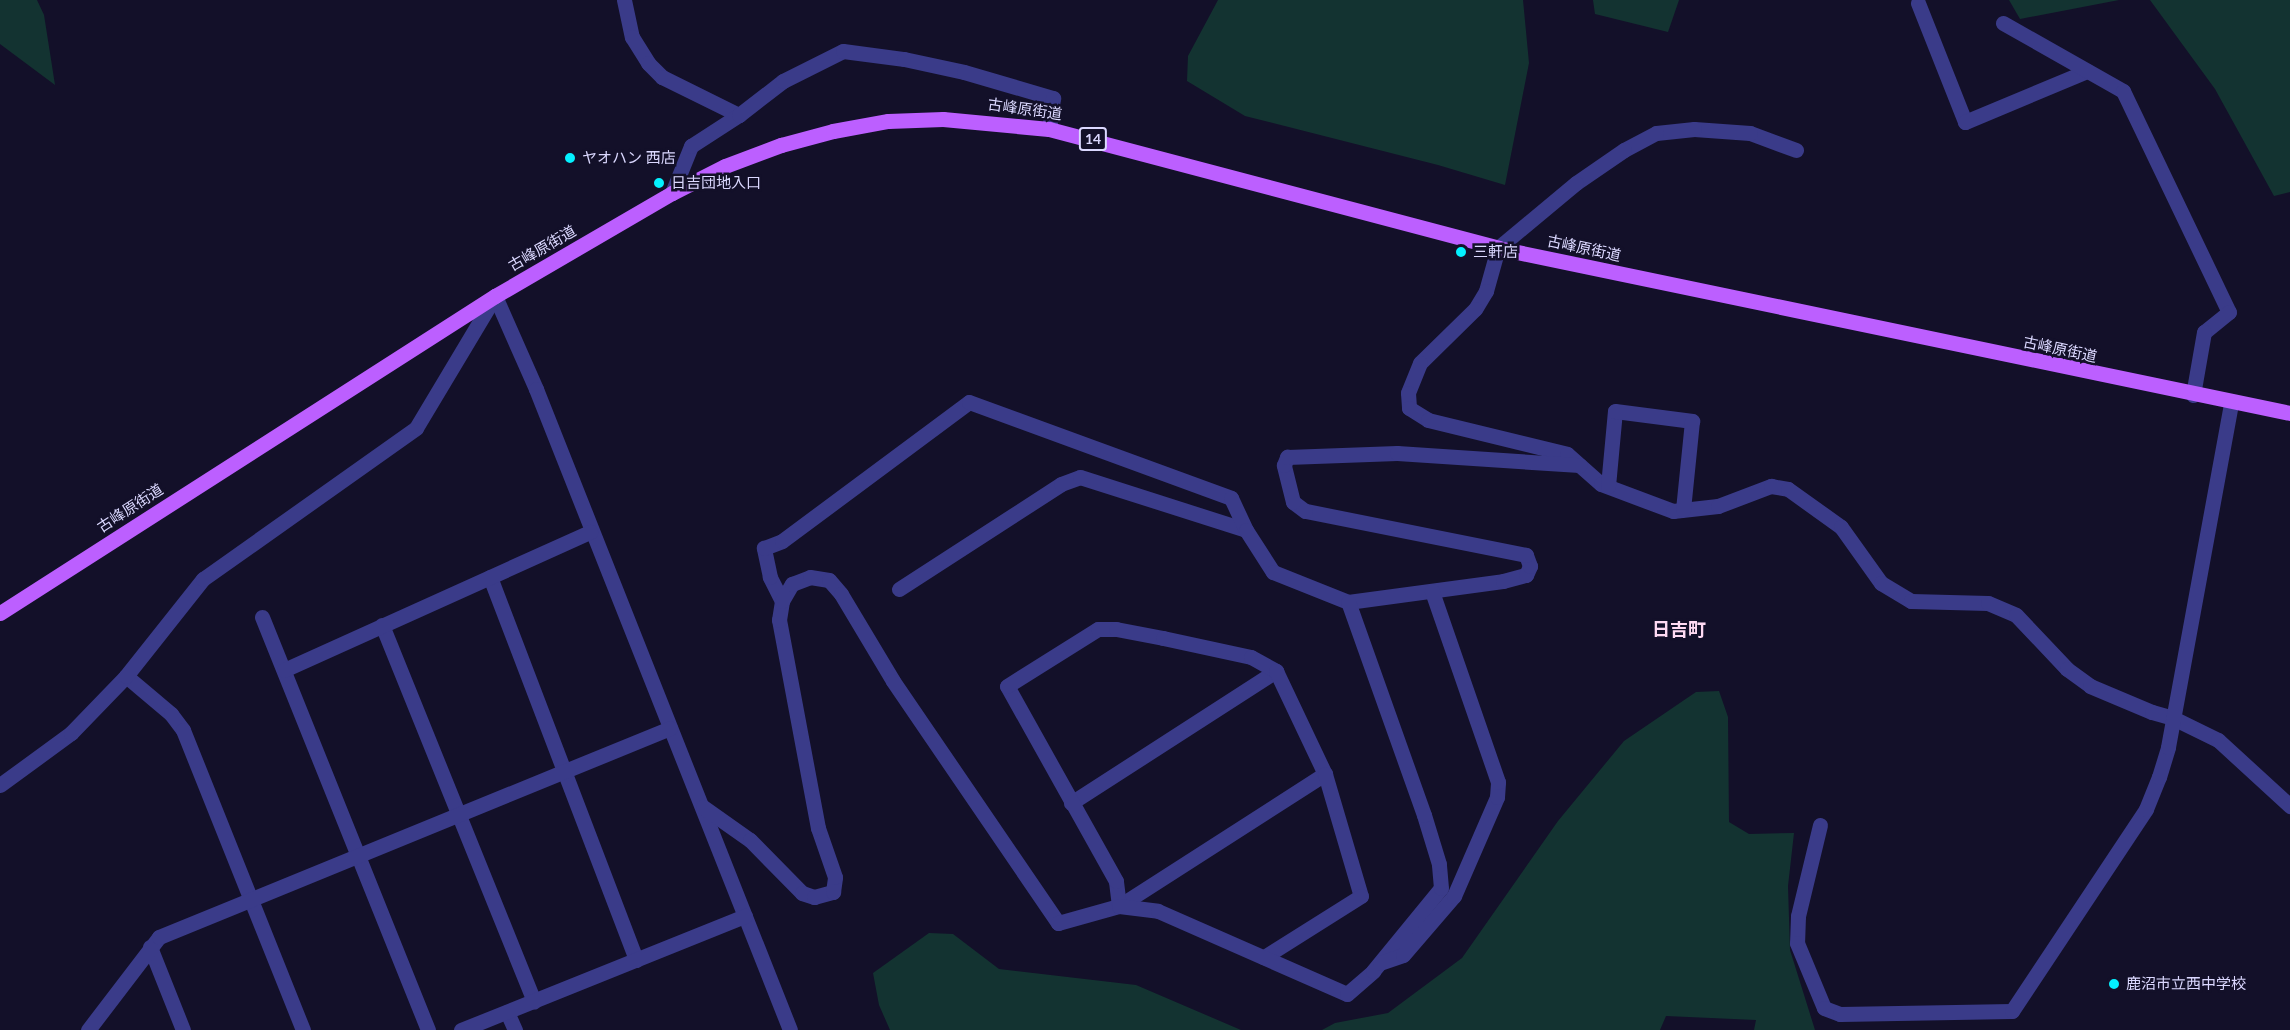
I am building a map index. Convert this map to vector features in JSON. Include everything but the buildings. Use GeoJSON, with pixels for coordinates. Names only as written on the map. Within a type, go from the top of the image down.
{"type":"FeatureCollection","features":[{"type":"Feature","properties":{"kind":"main road","name":"古峰原街道"},"geometry":{"type":"LineString","coordinates":[[0,613],[495,296],[672,193],[725,166],[781,145],[834,131],[888,121],[943,119],[1049,129],[1498,248],[2231,403],[2290,413]]}},
{"type":"Feature","properties":{"kind":"street"},"geometry":{"type":"LineString","coordinates":[[624,0],[633,37],[648,63],[662,77],[739,115]]}},
{"type":"Feature","properties":{"kind":"street"},"geometry":{"type":"LineString","coordinates":[[1918,3],[1965,122],[2088,71]]}},
{"type":"Feature","properties":{"kind":"street"},"geometry":{"type":"LineString","coordinates":[[2003,23],[2123,91],[2229,312],[2204,332],[2193,395]]}},
{"type":"Feature","properties":{"kind":"street"},"geometry":{"type":"LineString","coordinates":[[672,193],[691,146],[739,115],[783,81],[843,51],[964,72],[1053,98],[1049,129]]}},
{"type":"Feature","properties":{"kind":"street"},"geometry":{"type":"LineString","coordinates":[[1796,150],[1750,133],[1694,129],[1656,133],[1624,150],[1576,183],[1498,248],[1486,291],[1475,309],[1420,363],[1408,393],[1409,408],[1428,420],[1567,454],[1608,486],[1673,511],[1718,506],[1771,486],[1788,489],[1841,527],[1881,583],[1911,601],[1988,603],[2016,615],[2067,669],[2090,686],[2143,709],[2173,718],[2217,740],[2290,806]]}},
{"type":"Feature","properties":{"kind":"street"},"geometry":{"type":"LineString","coordinates":[[495,296],[536,389],[590,532],[703,807],[790,1030]]}},
{"type":"Feature","properties":{"kind":"street"},"geometry":{"type":"LineString","coordinates":[[0,785],[71,733],[92,708],[126,676],[203,579],[416,428],[495,296]]}},
{"type":"Feature","properties":{"kind":"street"},"geometry":{"type":"LineString","coordinates":[[783,601],[770,577],[764,548],[782,541],[969,402],[1232,498],[1246,530],[1273,572],[1348,602],[1503,581],[1526,575],[1530,566],[1526,555],[1305,511],[1293,502],[1284,465],[1287,457],[1397,453],[1580,465]]}},
{"type":"Feature","properties":{"kind":"street"},"geometry":{"type":"LineString","coordinates":[[1820,825],[1798,916],[1797,943],[1824,1008],[1840,1014],[2012,1011],[2146,809],[2168,747],[2231,403]]}},
{"type":"Feature","properties":{"kind":"street"},"geometry":{"type":"LineString","coordinates":[[1608,486],[1615,411],[1692,421],[1683,510]]}},
{"type":"Feature","properties":{"kind":"street"},"geometry":{"type":"LineString","coordinates":[[899,589],[1061,484],[1080,477],[1246,530]]}},
{"type":"Feature","properties":{"kind":"street"},"geometry":{"type":"LineString","coordinates":[[284,669],[590,532]]}},
{"type":"Feature","properties":{"kind":"street"},"geometry":{"type":"LineString","coordinates":[[490,577],[636,960]]}},
{"type":"Feature","properties":{"kind":"street"},"geometry":{"type":"LineString","coordinates":[[703,807],[750,840],[802,893],[814,897],[833,892],[834,877],[818,828],[779,620],[783,601],[792,584],[810,577],[829,580],[841,594],[893,681],[1058,923],[1119,906],[1325,774]]}},
{"type":"Feature","properties":{"kind":"street"},"geometry":{"type":"LineString","coordinates":[[1380,963],[1403,955],[1454,896],[1497,797],[1498,782],[1432,591]]}},
{"type":"Feature","properties":{"kind":"street"},"geometry":{"type":"LineString","coordinates":[[1119,906],[1158,911],[1347,994],[1380,963],[1441,888],[1438,864],[1424,815],[1348,602]]}},
{"type":"Feature","properties":{"kind":"street"},"geometry":{"type":"LineString","coordinates":[[262,617],[428,1030]]}},
{"type":"Feature","properties":{"kind":"street"},"geometry":{"type":"LineString","coordinates":[[382,625],[534,1001]]}},
{"type":"Feature","properties":{"kind":"street"},"geometry":{"type":"LineString","coordinates":[[1119,906],[1116,881],[1007,686],[1098,629],[1116,629],[1251,657],[1276,671],[1325,774],[1362,896],[1264,957]]}},
{"type":"Feature","properties":{"kind":"street"},"geometry":{"type":"LineString","coordinates":[[1071,804],[1276,671]]}},
{"type":"Feature","properties":{"kind":"street"},"geometry":{"type":"LineString","coordinates":[[126,676],[171,714],[183,730],[303,1030]]}},
{"type":"Feature","properties":{"kind":"street"},"geometry":{"type":"LineString","coordinates":[[88,1030],[159,938],[670,728]]}},
{"type":"Feature","properties":{"kind":"street"},"geometry":{"type":"LineString","coordinates":[[461,1030],[745,916]]}},
{"type":"Feature","properties":{"kind":"street"},"geometry":{"type":"LineString","coordinates":[[150,948],[183,1030]]}},
{"type":"Feature","properties":{"kind":"street"},"geometry":{"type":"LineString","coordinates":[[507,1012],[515,1030]]}},
{"type":"Feature","properties":{"kind":"green space"},"geometry":{"type":"Polygon","coordinates":[[[0,0],[37,0],[44,15],[55,85],[0,44],[0,0]]]}},
{"type":"Feature","properties":{"kind":"green space"},"geometry":{"type":"Polygon","coordinates":[[[1218,0],[1523,0],[1529,63],[1505,185],[1438,165],[1245,116],[1187,81],[1188,56],[1218,0]]]}},
{"type":"Feature","properties":{"kind":"green space"},"geometry":{"type":"Polygon","coordinates":[[[1593,0],[1679,0],[1668,32],[1595,14],[1593,0]]]}},
{"type":"Feature","properties":{"kind":"green space"},"geometry":{"type":"Polygon","coordinates":[[[2009,0],[2119,0],[2020,19],[2009,0]]]}},
{"type":"Feature","properties":{"kind":"green space"},"geometry":{"type":"Polygon","coordinates":[[[2150,0],[2290,0],[2290,192],[2274,196],[2215,89],[2150,0]]]}},
{"type":"Feature","properties":{"kind":"green space"},"geometry":{"type":"Polygon","coordinates":[[[1719,691],[1728,717],[1729,822],[1749,834],[1794,833],[1788,886],[1790,950],[1815,1030],[1754,1030],[1756,1020],[1666,1016],[1660,1030],[1322,1030],[1335,1023],[1388,1013],[1462,958],[1558,821],[1624,741],[1696,692],[1719,691]]]}},
{"type":"Feature","properties":{"kind":"green space"},"geometry":{"type":"Polygon","coordinates":[[[929,933],[953,934],[999,969],[1136,985],[1241,1030],[890,1030],[879,1005],[873,973],[929,933]]]}},
{"type":"Feature","properties":{"kind":"place","name":"ヤオハン 西店"},"geometry":{"type":"Point","coordinates":[570,158]}},
{"type":"Feature","properties":{"kind":"place","name":"日吉団地入口"},"geometry":{"type":"Point","coordinates":[659,183]}},
{"type":"Feature","properties":{"kind":"place","name":"三軒店"},"geometry":{"type":"Point","coordinates":[1461,252]}},
{"type":"Feature","properties":{"kind":"place","name":"鹿沼市立西中学校"},"geometry":{"type":"Point","coordinates":[2114,984]}},
{"type":"Feature","properties":{"kind":"district","name":"日吉町"},"geometry":{"type":"Point","coordinates":[1679,629]}}]}
